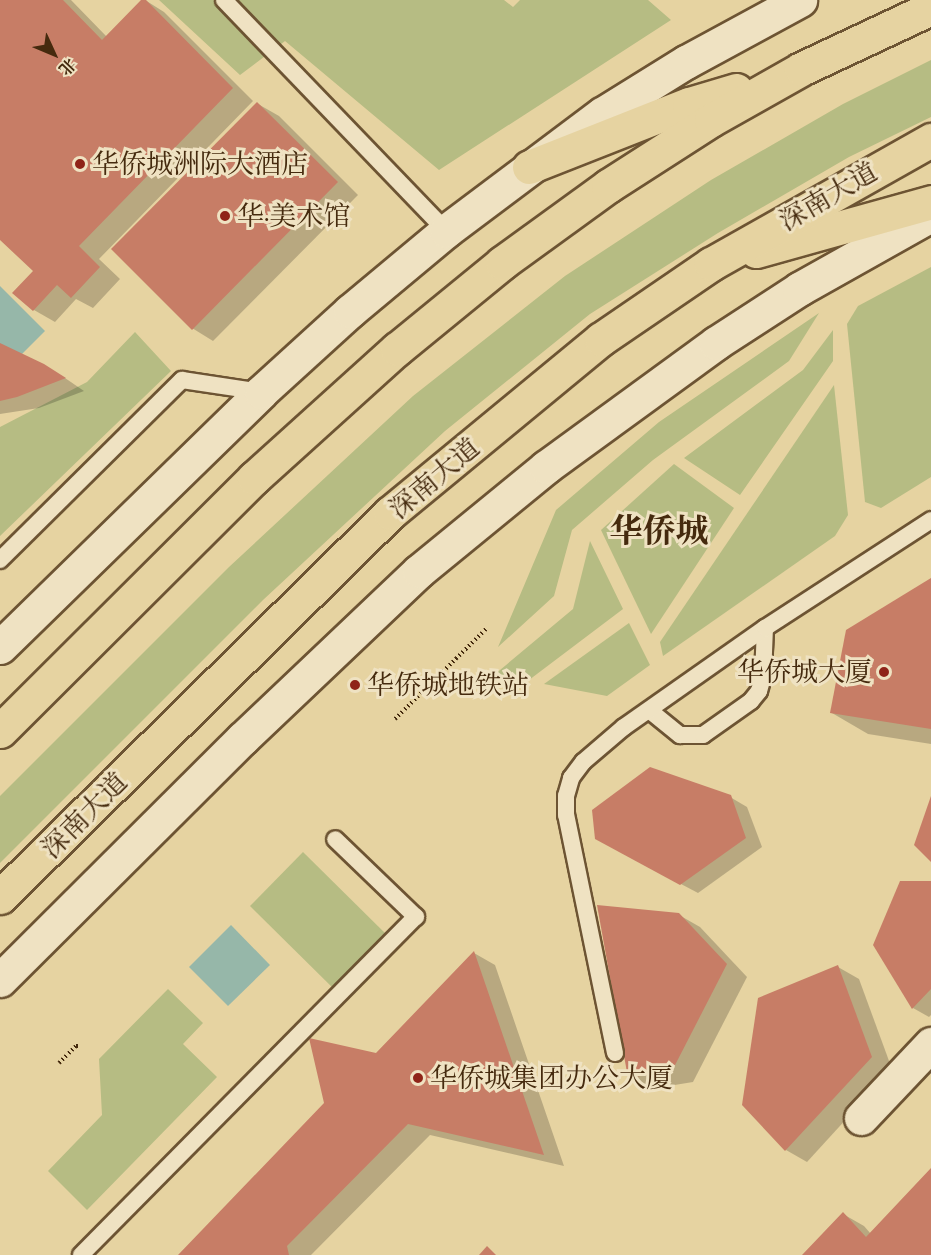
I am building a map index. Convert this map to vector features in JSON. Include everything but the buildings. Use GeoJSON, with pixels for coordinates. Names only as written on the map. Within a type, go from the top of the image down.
{"type":"FeatureCollection","features":[{"type":"Feature","properties":{"kind":"main road"},"geometry":{"type":"LineString","coordinates":[[0,647],[261,392],[350,311],[446,231],[602,114],[686,62],[800,0]]}},
{"type":"Feature","properties":{"kind":"main road"},"geometry":{"type":"LineString","coordinates":[[0,731],[254,478],[397,348],[502,263],[608,186],[711,120],[801,69],[931,8]]}},
{"type":"Feature","properties":{"kind":"main road"},"geometry":{"type":"LineString","coordinates":[[529,167],[689,104],[801,69]]}},
{"type":"Feature","properties":{"kind":"main road","name":"深南大道"},"geometry":{"type":"LineString","coordinates":[[0,897],[390,513],[601,339],[711,264],[931,140]]}},
{"type":"Feature","properties":{"kind":"main road"},"geometry":{"type":"LineString","coordinates":[[711,264],[931,202]]}},
{"type":"Feature","properties":{"kind":"main road"},"geometry":{"type":"LineString","coordinates":[[0,980],[242,739],[419,571],[546,467],[716,343],[799,289],[931,215]]}},
{"type":"Feature","properties":{"kind":"main road"},"geometry":{"type":"LineString","coordinates":[[861,1118],[931,1044]]}},
{"type":"Feature","properties":{"kind":"lane"},"geometry":{"type":"LineString","coordinates":[[224,0],[446,231]]}},
{"type":"Feature","properties":{"kind":"lane"},"geometry":{"type":"LineString","coordinates":[[0,560],[182,380],[261,392]]}},
{"type":"Feature","properties":{"kind":"lane"},"geometry":{"type":"LineString","coordinates":[[615,1053],[566,815],[566,796],[571,778],[600,745],[765,628],[931,520]]}},
{"type":"Feature","properties":{"kind":"lane"},"geometry":{"type":"LineString","coordinates":[[649,710],[680,735],[704,735],[751,701],[759,691],[763,677],[765,628]]}},
{"type":"Feature","properties":{"kind":"lane"},"geometry":{"type":"LineString","coordinates":[[81,1255],[416,917],[335,839]]}},
{"type":"Feature","properties":{"kind":"path"},"geometry":{"type":"LineString","coordinates":[[395,719],[486,629]]}},
{"type":"Feature","properties":{"kind":"path"},"geometry":{"type":"LineString","coordinates":[[58,1063],[76,1046],[80,1046]]}},
{"type":"Feature","properties":{"kind":"green space"},"geometry":{"type":"Polygon","coordinates":[[[159,0],[504,0],[513,7],[520,0],[648,0],[671,20],[439,170],[285,41],[240,75],[159,0]]]}},
{"type":"Feature","properties":{"kind":"green space"},"geometry":{"type":"Polygon","coordinates":[[[931,60],[931,117],[849,157],[718,233],[590,314],[445,431],[263,600],[0,863],[0,796],[229,567],[413,396],[565,276],[711,180],[843,104],[931,60]]]}},
{"type":"Feature","properties":{"kind":"green space"},"geometry":{"type":"Polygon","coordinates":[[[931,267],[931,477],[881,508],[865,502],[847,324],[858,306],[931,267]]]}},
{"type":"Feature","properties":{"kind":"green space"},"geometry":{"type":"Polygon","coordinates":[[[819,313],[789,361],[653,460],[572,530],[554,596],[498,647],[556,510],[659,422],[819,313]]]}},
{"type":"Feature","properties":{"kind":"green space"},"geometry":{"type":"Polygon","coordinates":[[[833,330],[833,361],[740,495],[684,458],[803,370],[833,330]]]}},
{"type":"Feature","properties":{"kind":"green space"},"geometry":{"type":"Polygon","coordinates":[[[135,332],[171,371],[0,536],[0,427],[87,382],[135,332]]]}},
{"type":"Feature","properties":{"kind":"green space"},"geometry":{"type":"Polygon","coordinates":[[[834,385],[848,515],[835,536],[663,656],[660,642],[834,385]]]}},
{"type":"Feature","properties":{"kind":"green space"},"geometry":{"type":"Polygon","coordinates":[[[674,464],[734,508],[651,634],[601,530],[674,464]]]}},
{"type":"Feature","properties":{"kind":"green space"},"geometry":{"type":"Polygon","coordinates":[[[590,541],[623,609],[529,680],[494,675],[573,609],[590,541]]]}},
{"type":"Feature","properties":{"kind":"green space"},"geometry":{"type":"Polygon","coordinates":[[[629,623],[650,665],[607,696],[544,684],[629,623]]]}},
{"type":"Feature","properties":{"kind":"green space"},"geometry":{"type":"Polygon","coordinates":[[[303,852],[392,940],[339,994],[250,906],[303,852]]]}},
{"type":"Feature","properties":{"kind":"green space"},"geometry":{"type":"Polygon","coordinates":[[[168,989],[203,1023],[183,1044],[217,1077],[87,1210],[48,1171],[102,1115],[99,1059],[168,989]]]}},
{"type":"Feature","properties":{"kind":"shaded area"},"geometry":{"type":"Polygon","coordinates":[[[0,286],[45,331],[0,376],[0,286]]]}},
{"type":"Feature","properties":{"kind":"shaded area"},"geometry":{"type":"Polygon","coordinates":[[[231,925],[270,965],[228,1006],[189,967],[231,925]]]}},
{"type":"Feature","properties":{"kind":"place","name":"华侨城洲际大酒店"},"geometry":{"type":"Point","coordinates":[80,164]}},
{"type":"Feature","properties":{"kind":"place","name":"华·美术馆"},"geometry":{"type":"Point","coordinates":[225,216]}},
{"type":"Feature","properties":{"kind":"place","name":"华侨城大厦"},"geometry":{"type":"Point","coordinates":[884,672]}},
{"type":"Feature","properties":{"kind":"place","name":"华侨城地铁站"},"geometry":{"type":"Point","coordinates":[355,685]}},
{"type":"Feature","properties":{"kind":"place","name":"华侨城集团办公大厦"},"geometry":{"type":"Point","coordinates":[418,1078]}},
{"type":"Feature","properties":{"kind":"district","name":"华侨城"},"geometry":{"type":"Point","coordinates":[659,531]}}]}
